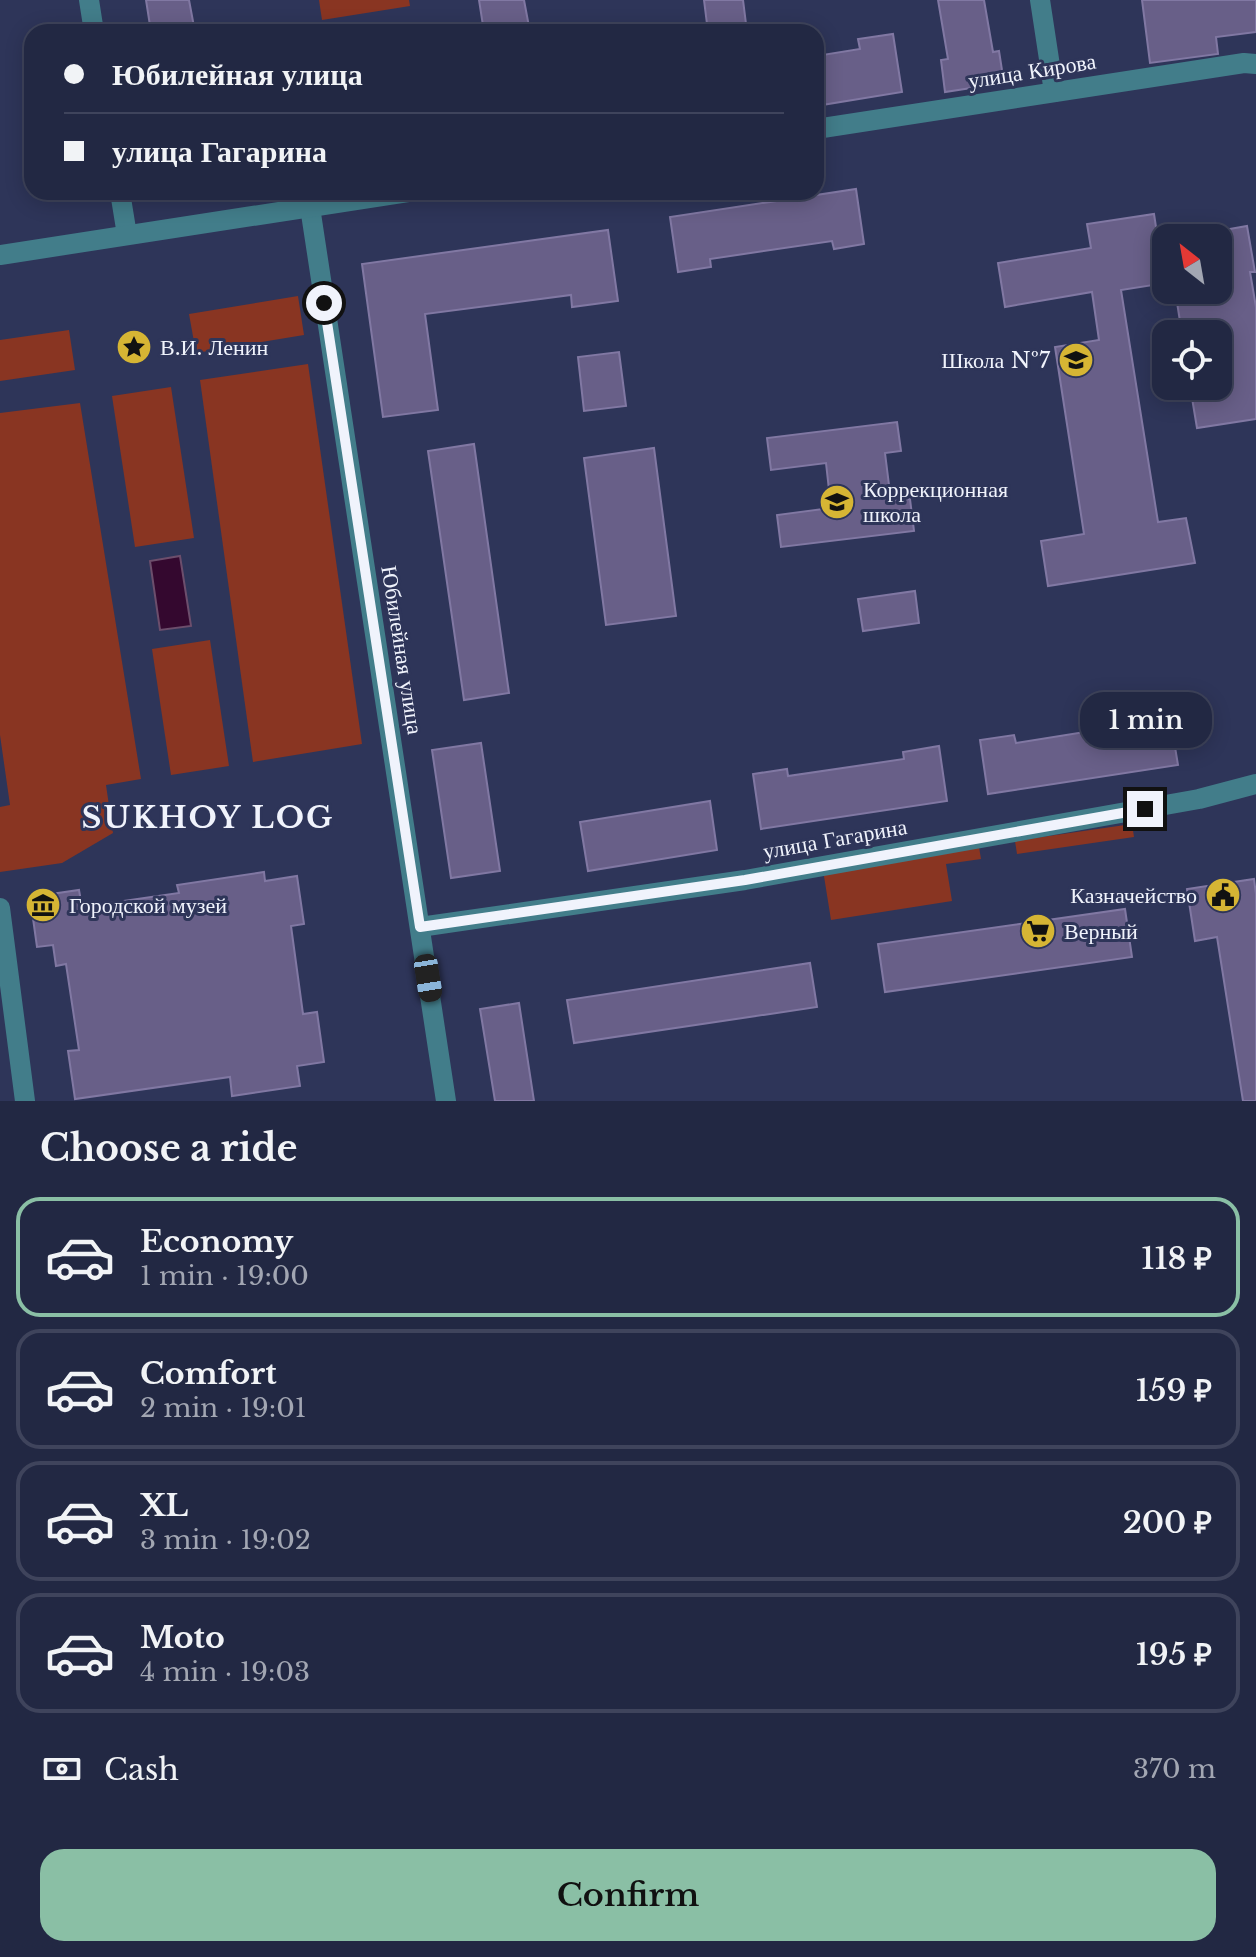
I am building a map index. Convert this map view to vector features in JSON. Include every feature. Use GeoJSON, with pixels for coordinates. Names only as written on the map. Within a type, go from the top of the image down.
{"type":"FeatureCollection","features":[{"type":"Feature","properties":{"kind":"street"},"geometry":{"type":"LineString","coordinates":[[89,0],[93,24]]}},
{"type":"Feature","properties":{"kind":"street"},"geometry":{"type":"LineString","coordinates":[[1040,0],[1054,92]]}},
{"type":"Feature","properties":{"kind":"street","name":"улица Кирова"},"geometry":{"type":"LineString","coordinates":[[824,128],[1244,63],[1256,64]]}},
{"type":"Feature","properties":{"kind":"street"},"geometry":{"type":"LineString","coordinates":[[121,200],[127,235]]}},
{"type":"Feature","properties":{"kind":"street"},"geometry":{"type":"LineString","coordinates":[[0,255],[356,200]]}},
{"type":"Feature","properties":{"kind":"street","name":"Юбилейная улица"},"geometry":{"type":"LineString","coordinates":[[310,207],[446,1101]]}},
{"type":"Feature","properties":{"kind":"street","name":"улица Гагарина"},"geometry":{"type":"LineString","coordinates":[[420,927],[745,880],[1199,799],[1256,784]]}},
{"type":"Feature","properties":{"kind":"street"},"geometry":{"type":"LineString","coordinates":[[0,908],[25,1101]]}},
{"type":"Feature","properties":{"kind":"shaded area"},"geometry":{"type":"Polygon","coordinates":[[[319,0],[409,0],[410,6],[322,20],[319,0]]]}},
{"type":"Feature","properties":{"kind":"shaded area"},"geometry":{"type":"Polygon","coordinates":[[[298,296],[304,335],[196,353],[189,314],[298,296]]]}},
{"type":"Feature","properties":{"kind":"shaded area"},"geometry":{"type":"Polygon","coordinates":[[[69,330],[75,370],[0,381],[0,340],[69,330]]]}},
{"type":"Feature","properties":{"kind":"shaded area"},"geometry":{"type":"Polygon","coordinates":[[[308,364],[362,744],[253,762],[200,380],[308,364]]]}},
{"type":"Feature","properties":{"kind":"shaded area"},"geometry":{"type":"Polygon","coordinates":[[[171,387],[194,538],[135,547],[112,396],[171,387]]]}},
{"type":"Feature","properties":{"kind":"shaded area"},"geometry":{"type":"Polygon","coordinates":[[[80,403],[141,779],[106,785],[113,833],[62,863],[0,872],[0,807],[10,805],[0,735],[0,413],[80,403]]]}},
{"type":"Feature","properties":{"kind":"shaded area"},"geometry":{"type":"Polygon","coordinates":[[[180,556],[191,626],[160,630],[150,561],[180,556]]]}},
{"type":"Feature","properties":{"kind":"shaded area"},"geometry":{"type":"Polygon","coordinates":[[[210,640],[229,766],[171,775],[152,649],[210,640]]]}},
{"type":"Feature","properties":{"kind":"shaded area"},"geometry":{"type":"Polygon","coordinates":[[[1132,824],[1134,837],[1017,854],[1015,841],[1132,824]]]}},
{"type":"Feature","properties":{"kind":"shaded area"},"geometry":{"type":"Polygon","coordinates":[[[979,847],[981,859],[946,864],[952,901],[831,920],[823,870],[979,847]]]}},
{"type":"Feature","properties":{"kind":"building"},"geometry":{"type":"Polygon","coordinates":[[[146,0],[189,0],[194,24],[150,24],[146,0]]]}},
{"type":"Feature","properties":{"kind":"building"},"geometry":{"type":"Polygon","coordinates":[[[479,0],[524,0],[528,24],[483,24],[479,0]]]}},
{"type":"Feature","properties":{"kind":"building"},"geometry":{"type":"Polygon","coordinates":[[[704,0],[743,0],[746,24],[707,24],[704,0]]]}},
{"type":"Feature","properties":{"kind":"building"},"geometry":{"type":"Polygon","coordinates":[[[938,0],[984,0],[993,52],[999,51],[1004,83],[945,92],[941,60],[948,59],[938,0]]]}},
{"type":"Feature","properties":{"kind":"building"},"geometry":{"type":"Polygon","coordinates":[[[1142,0],[1256,0],[1256,32],[1216,37],[1218,54],[1150,63],[1142,0]]]}},
{"type":"Feature","properties":{"kind":"building"},"geometry":{"type":"Polygon","coordinates":[[[893,34],[902,92],[824,105],[824,55],[860,49],[858,39],[893,34]]]}},
{"type":"Feature","properties":{"kind":"building"},"geometry":{"type":"Polygon","coordinates":[[[856,189],[864,244],[834,249],[832,241],[710,259],[711,267],[678,272],[670,217],[783,200],[824,200],[824,194],[856,189]]]}},
{"type":"Feature","properties":{"kind":"building"},"geometry":{"type":"Polygon","coordinates":[[[1154,214],[1152,285],[1121,290],[1158,522],[1186,518],[1195,563],[1048,586],[1041,541],[1084,534],[1055,347],[1099,340],[1092,292],[1005,307],[998,263],[1091,248],[1087,224],[1154,214]]]}},
{"type":"Feature","properties":{"kind":"building"},"geometry":{"type":"Polygon","coordinates":[[[1247,226],[1255,272],[1250,272],[1256,307],[1256,419],[1197,428],[1192,400],[1232,400],[1232,320],[1180,320],[1177,304],[1232,304],[1232,229],[1247,226]]]}},
{"type":"Feature","properties":{"kind":"building"},"geometry":{"type":"Polygon","coordinates":[[[608,230],[618,301],[572,307],[571,295],[425,314],[438,410],[383,417],[362,264],[608,230]]]}},
{"type":"Feature","properties":{"kind":"building"},"geometry":{"type":"Polygon","coordinates":[[[619,352],[626,406],[584,411],[578,357],[619,352]]]}},
{"type":"Feature","properties":{"kind":"building"},"geometry":{"type":"Polygon","coordinates":[[[897,422],[901,451],[885,453],[891,501],[910,499],[914,531],[781,547],[777,515],[831,508],[826,463],[771,470],[767,438],[897,422]]]}},
{"type":"Feature","properties":{"kind":"building"},"geometry":{"type":"Polygon","coordinates":[[[474,444],[509,693],[464,700],[428,451],[474,444]]]}},
{"type":"Feature","properties":{"kind":"building"},"geometry":{"type":"Polygon","coordinates":[[[654,448],[676,616],[606,625],[584,458],[654,448]]]}},
{"type":"Feature","properties":{"kind":"building"},"geometry":{"type":"Polygon","coordinates":[[[915,591],[919,623],[863,631],[858,599],[915,591]]]}},
{"type":"Feature","properties":{"kind":"building"},"geometry":{"type":"Polygon","coordinates":[[[1169,711],[1178,765],[988,794],[980,740],[1014,735],[1016,743],[1135,724],[1133,717],[1169,711]]]}},
{"type":"Feature","properties":{"kind":"building"},"geometry":{"type":"Polygon","coordinates":[[[481,743],[500,871],[451,878],[432,750],[481,743]]]}},
{"type":"Feature","properties":{"kind":"building"},"geometry":{"type":"Polygon","coordinates":[[[939,746],[947,801],[761,829],[753,774],[787,769],[788,776],[904,759],[903,752],[939,746]]]}},
{"type":"Feature","properties":{"kind":"building"},"geometry":{"type":"Polygon","coordinates":[[[710,801],[717,850],[588,871],[580,822],[710,801]]]}},
{"type":"Feature","properties":{"kind":"building"},"geometry":{"type":"Polygon","coordinates":[[[264,872],[265,881],[297,876],[304,924],[291,926],[303,1014],[317,1012],[324,1062],[297,1066],[300,1086],[232,1096],[230,1077],[75,1099],[68,1051],[79,1050],[66,964],[56,966],[53,945],[37,947],[30,897],[79,890],[82,907],[179,893],[177,885],[264,872]]]}},
{"type":"Feature","properties":{"kind":"building"},"geometry":{"type":"Polygon","coordinates":[[[1254,879],[1256,1101],[1243,1101],[1217,937],[1195,941],[1187,889],[1254,879]]]}},
{"type":"Feature","properties":{"kind":"building"},"geometry":{"type":"Polygon","coordinates":[[[1125,909],[1132,957],[885,992],[878,944],[1125,909]]]}},
{"type":"Feature","properties":{"kind":"building"},"geometry":{"type":"Polygon","coordinates":[[[810,963],[817,1007],[574,1043],[567,1000],[810,963]]]}},
{"type":"Feature","properties":{"kind":"building"},"geometry":{"type":"Polygon","coordinates":[[[519,1003],[534,1101],[495,1101],[480,1009],[519,1003]]]}},
{"type":"Feature","properties":{"kind":"place","name":"В.И. Ленин"},"geometry":{"type":"Point","coordinates":[134,347]}},
{"type":"Feature","properties":{"kind":"place","name":"Школа №7"},"geometry":{"type":"Point","coordinates":[1076,360]}},
{"type":"Feature","properties":{"kind":"place","name":"Коррекционная школа"},"geometry":{"type":"Point","coordinates":[837,502]}},
{"type":"Feature","properties":{"kind":"place","name":"Казначейство"},"geometry":{"type":"Point","coordinates":[1223,895]}},
{"type":"Feature","properties":{"kind":"place","name":"Городской музей"},"geometry":{"type":"Point","coordinates":[43,905]}},
{"type":"Feature","properties":{"kind":"place","name":"Верный"},"geometry":{"type":"Point","coordinates":[1038,931]}},
{"type":"Feature","properties":{"kind":"district","name":"SUKHOY LOG"},"geometry":{"type":"Point","coordinates":[208,817]}},
{"type":"Feature","properties":{"kind":"route"},"geometry":{"type":"LineString","coordinates":[[324,303],[420,927],[745,880],[1145,809]]}}]}
